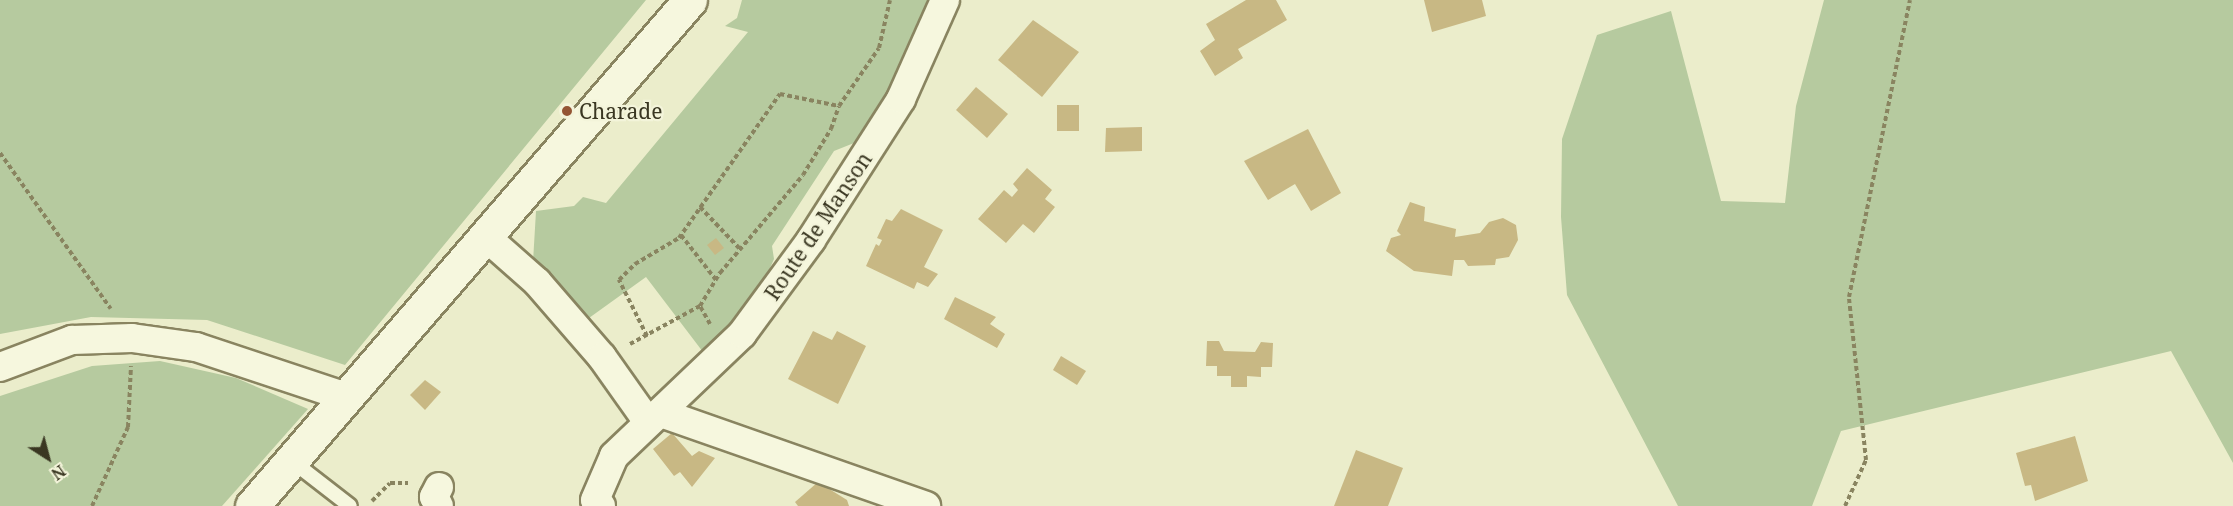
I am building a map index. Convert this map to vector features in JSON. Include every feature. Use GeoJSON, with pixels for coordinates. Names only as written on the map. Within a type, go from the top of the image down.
{"type":"FeatureCollection","features":[{"type":"Feature","properties":{"kind":"street"},"geometry":{"type":"LineString","coordinates":[[252,506],[349,398],[690,0]]}},
{"type":"Feature","properties":{"kind":"street","name":"Route de Manson"},"geometry":{"type":"LineString","coordinates":[[594,504],[614,456],[726,351],[768,302],[833,208],[901,99],[945,0]]}},
{"type":"Feature","properties":{"kind":"street"},"geometry":{"type":"LineString","coordinates":[[486,237],[537,282],[654,417],[926,506]]}},
{"type":"Feature","properties":{"kind":"street"},"geometry":{"type":"LineString","coordinates":[[0,366],[72,340],[132,338],[196,347],[349,398]]}},
{"type":"Feature","properties":{"kind":"lane"},"geometry":{"type":"LineString","coordinates":[[292,461],[350,506]]}},
{"type":"Feature","properties":{"kind":"path"},"geometry":{"type":"LineString","coordinates":[[602,357],[647,336],[700,306],[716,280],[740,249],[802,175],[831,129],[839,106],[879,48],[890,0]]}},
{"type":"Feature","properties":{"kind":"path"},"geometry":{"type":"LineString","coordinates":[[1845,506],[1866,460],[1848,297],[1910,0]]}},
{"type":"Feature","properties":{"kind":"path"},"geometry":{"type":"LineString","coordinates":[[647,336],[619,280],[634,264],[681,236],[780,94],[839,106]]}},
{"type":"Feature","properties":{"kind":"path"},"geometry":{"type":"LineString","coordinates":[[0,153],[132,338],[128,427],[92,506]]}},
{"type":"Feature","properties":{"kind":"path"},"geometry":{"type":"LineString","coordinates":[[700,207],[740,249]]}},
{"type":"Feature","properties":{"kind":"path"},"geometry":{"type":"LineString","coordinates":[[681,236],[716,280]]}},
{"type":"Feature","properties":{"kind":"path"},"geometry":{"type":"LineString","coordinates":[[700,306],[726,351]]}},
{"type":"Feature","properties":{"kind":"path"},"geometry":{"type":"LineString","coordinates":[[366,506],[390,483],[439,497]]}},
{"type":"Feature","properties":{"kind":"green space"},"geometry":{"type":"Polygon","coordinates":[[[0,0],[646,0],[345,365],[207,320],[91,317],[0,334],[0,0]]]}},
{"type":"Feature","properties":{"kind":"green space"},"geometry":{"type":"Polygon","coordinates":[[[742,0],[934,0],[920,40],[864,139],[834,151],[772,246],[774,259],[756,300],[703,352],[646,277],[589,318],[533,262],[536,211],[574,206],[583,197],[606,203],[748,32],[725,26],[737,18],[742,0]]]}},
{"type":"Feature","properties":{"kind":"green space"},"geometry":{"type":"Polygon","coordinates":[[[1824,0],[2233,0],[2233,463],[2171,351],[1841,431],[1812,506],[1678,506],[1567,295],[1561,217],[1562,139],[1597,35],[1671,11],[1721,201],[1785,203],[1796,106],[1824,0]]]}},
{"type":"Feature","properties":{"kind":"green space"},"geometry":{"type":"Polygon","coordinates":[[[160,361],[236,378],[308,409],[222,506],[0,506],[0,396],[92,366],[160,361]]]}},
{"type":"Feature","properties":{"kind":"building"},"geometry":{"type":"Polygon","coordinates":[[[1246,0],[1276,0],[1287,20],[1238,49],[1243,58],[1215,76],[1200,51],[1215,40],[1206,24],[1246,0]]]}},
{"type":"Feature","properties":{"kind":"building"},"geometry":{"type":"Polygon","coordinates":[[[1424,0],[1482,0],[1486,16],[1432,32],[1424,0]]]}},
{"type":"Feature","properties":{"kind":"building"},"geometry":{"type":"Polygon","coordinates":[[[1033,20],[1079,52],[1042,97],[998,60],[1033,20]]]}},
{"type":"Feature","properties":{"kind":"building"},"geometry":{"type":"Polygon","coordinates":[[[976,87],[1008,114],[987,138],[956,110],[976,87]]]}},
{"type":"Feature","properties":{"kind":"building"},"geometry":{"type":"Polygon","coordinates":[[[1057,105],[1079,105],[1079,131],[1057,131],[1057,105]]]}},
{"type":"Feature","properties":{"kind":"building"},"geometry":{"type":"Polygon","coordinates":[[[1142,127],[1142,151],[1105,152],[1106,128],[1142,127]]]}},
{"type":"Feature","properties":{"kind":"building"},"geometry":{"type":"Polygon","coordinates":[[[1308,129],[1341,193],[1311,211],[1295,184],[1268,200],[1244,161],[1308,129]]]}},
{"type":"Feature","properties":{"kind":"building"},"geometry":{"type":"Polygon","coordinates":[[[1027,168],[1052,190],[1045,199],[1055,207],[1034,233],[1023,224],[1006,243],[978,219],[1004,190],[1012,197],[1018,190],[1013,184],[1027,168]]]}},
{"type":"Feature","properties":{"kind":"building"},"geometry":{"type":"Polygon","coordinates":[[[1410,202],[1425,207],[1424,221],[1456,229],[1455,237],[1480,233],[1489,222],[1503,218],[1516,225],[1518,240],[1509,257],[1496,259],[1495,265],[1468,266],[1464,260],[1454,260],[1452,276],[1414,271],[1386,251],[1391,238],[1401,235],[1397,231],[1410,202]]]}},
{"type":"Feature","properties":{"kind":"building"},"geometry":{"type":"Polygon","coordinates":[[[901,209],[943,230],[924,267],[938,274],[928,287],[917,282],[914,289],[866,266],[876,244],[879,246],[882,240],[877,238],[886,219],[892,221],[901,209]]]}},
{"type":"Feature","properties":{"kind":"building"},"geometry":{"type":"Polygon","coordinates":[[[716,238],[724,248],[715,255],[707,245],[716,238]]]}},
{"type":"Feature","properties":{"kind":"building"},"geometry":{"type":"Polygon","coordinates":[[[955,297],[996,317],[990,324],[1005,334],[997,348],[944,319],[955,297]]]}},
{"type":"Feature","properties":{"kind":"building"},"geometry":{"type":"Polygon","coordinates":[[[813,331],[832,340],[837,331],[866,346],[838,404],[788,379],[813,331]]]}},
{"type":"Feature","properties":{"kind":"building"},"geometry":{"type":"Polygon","coordinates":[[[1207,341],[1219,341],[1224,351],[1255,352],[1261,342],[1273,343],[1272,367],[1261,367],[1261,377],[1247,376],[1247,387],[1231,387],[1231,376],[1217,376],[1217,366],[1206,366],[1207,341]]]}},
{"type":"Feature","properties":{"kind":"building"},"geometry":{"type":"Polygon","coordinates":[[[1061,356],[1086,371],[1077,385],[1053,370],[1061,356]]]}},
{"type":"Feature","properties":{"kind":"building"},"geometry":{"type":"Polygon","coordinates":[[[425,380],[441,392],[425,410],[410,395],[425,380]]]}},
{"type":"Feature","properties":{"kind":"building"},"geometry":{"type":"Polygon","coordinates":[[[672,433],[692,456],[699,451],[715,458],[692,487],[680,472],[674,476],[653,449],[672,433]]]}},
{"type":"Feature","properties":{"kind":"building"},"geometry":{"type":"Polygon","coordinates":[[[2075,436],[2088,481],[2035,501],[2031,485],[2025,486],[2016,453],[2075,436]]]}},
{"type":"Feature","properties":{"kind":"building"},"geometry":{"type":"Polygon","coordinates":[[[1356,450],[1403,468],[1388,506],[1334,506],[1356,450]]]}},
{"type":"Feature","properties":{"kind":"building"},"geometry":{"type":"Polygon","coordinates":[[[818,482],[847,500],[849,506],[798,506],[795,502],[818,482]]]}},
{"type":"Feature","properties":{"kind":"place","name":"Charade"},"geometry":{"type":"Point","coordinates":[567,111]}}]}
